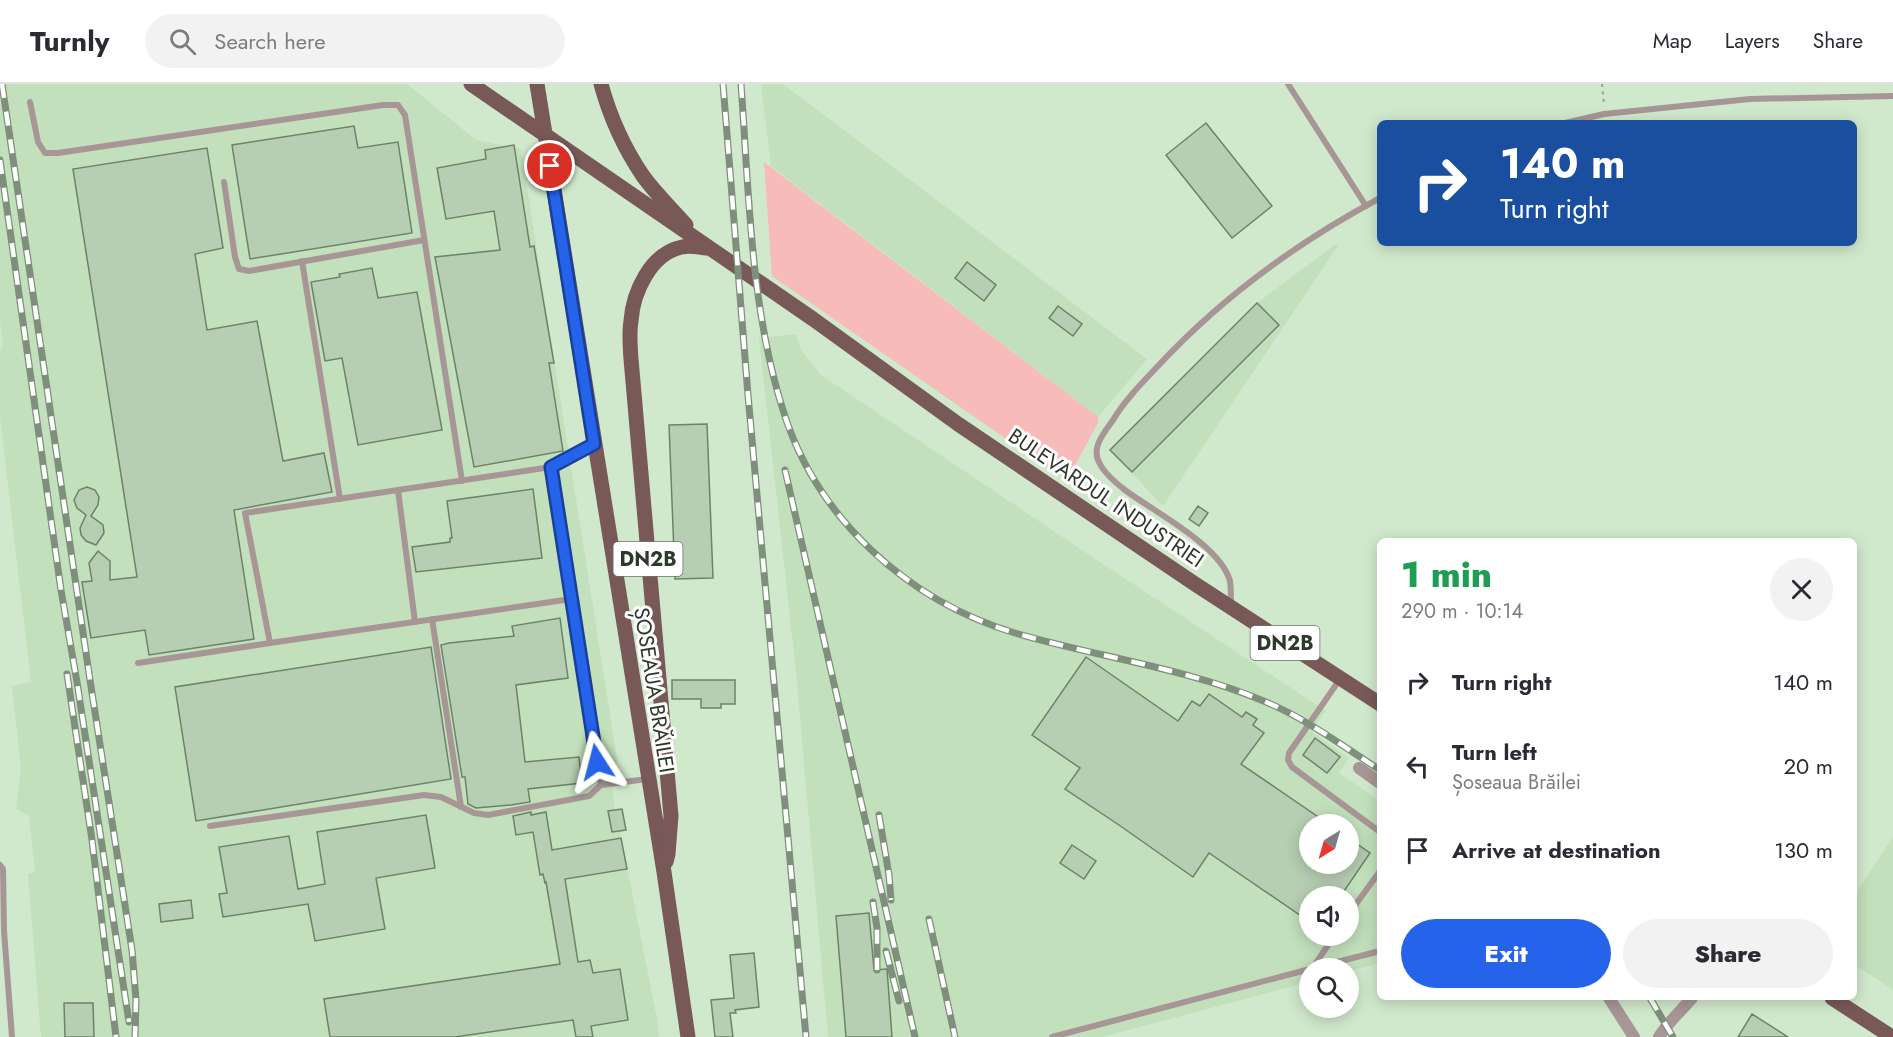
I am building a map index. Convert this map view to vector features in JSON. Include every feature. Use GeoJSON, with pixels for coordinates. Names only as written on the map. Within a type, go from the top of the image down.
{"type":"FeatureCollection","features":[{"type":"Feature","properties":{"kind":"main road","name":"ȘOSEAUA BRĂILEI"},"geometry":{"type":"LineString","coordinates":[[537,84],[664,872],[688,1037]]}},
{"type":"Feature","properties":{"kind":"main road","name":"DN2B"},"geometry":{"type":"LineString","coordinates":[[601,84],[610,113],[631,157],[654,189],[707,246]]}},
{"type":"Feature","properties":{"kind":"main road","name":"DN2B"},"geometry":{"type":"LineString","coordinates":[[474,86],[707,246]]}},
{"type":"Feature","properties":{"kind":"main road","name":"DN2B"},"geometry":{"type":"LineString","coordinates":[[664,872],[671,816],[630,334],[633,308],[642,283],[664,254],[688,246],[707,246]]}},
{"type":"Feature","properties":{"kind":"main road","name":"BULEVARDUL INDUSTRIEI"},"geometry":{"type":"LineString","coordinates":[[707,246],[958,424],[1377,702]]}},
{"type":"Feature","properties":{"kind":"main road"},"geometry":{"type":"LineString","coordinates":[[1836,1000],[1892,1037]]}},
{"type":"Feature","properties":{"kind":"street"},"geometry":{"type":"LineString","coordinates":[[1359,768],[1377,781]]}},
{"type":"Feature","properties":{"kind":"street"},"geometry":{"type":"LineString","coordinates":[[1610,1000],[1634,1037]]}},
{"type":"Feature","properties":{"kind":"street"},"geometry":{"type":"LineString","coordinates":[[1659,1037],[1666,1025],[1690,1000]]}},
{"type":"Feature","properties":{"kind":"lane"},"geometry":{"type":"LineString","coordinates":[[1288,84],[1366,206]]}},
{"type":"Feature","properties":{"kind":"lane"},"geometry":{"type":"LineString","coordinates":[[1578,120],[1604,114],[1750,99],[1893,96]]}},
{"type":"Feature","properties":{"kind":"lane"},"geometry":{"type":"LineString","coordinates":[[30,102],[38,142],[45,153],[58,153],[383,105],[398,105],[405,115],[462,481]]}},
{"type":"Feature","properties":{"kind":"lane"},"geometry":{"type":"LineString","coordinates":[[224,182],[235,257],[239,268],[249,271],[424,240]]}},
{"type":"Feature","properties":{"kind":"lane"},"geometry":{"type":"LineString","coordinates":[[1231,607],[1229,581],[1209,550],[1119,485],[1100,464],[1096,455],[1096,447],[1128,399],[1207,317],[1290,254],[1347,216],[1377,200]]}},
{"type":"Feature","properties":{"kind":"lane"},"geometry":{"type":"LineString","coordinates":[[302,261],[340,499]]}},
{"type":"Feature","properties":{"kind":"lane"},"geometry":{"type":"LineString","coordinates":[[270,643],[246,513],[551,467],[594,444]]}},
{"type":"Feature","properties":{"kind":"lane"},"geometry":{"type":"LineString","coordinates":[[551,467],[601,785]]}},
{"type":"Feature","properties":{"kind":"lane"},"geometry":{"type":"LineString","coordinates":[[398,490],[415,622]]}},
{"type":"Feature","properties":{"kind":"lane"},"geometry":{"type":"LineString","coordinates":[[138,663],[571,599]]}},
{"type":"Feature","properties":{"kind":"lane"},"geometry":{"type":"LineString","coordinates":[[432,619],[461,807]]}},
{"type":"Feature","properties":{"kind":"lane"},"geometry":{"type":"LineString","coordinates":[[1340,678],[1290,753],[1288,760],[1292,767],[1377,830]]}},
{"type":"Feature","properties":{"kind":"lane"},"geometry":{"type":"LineString","coordinates":[[210,826],[424,795],[441,797],[474,813],[488,815],[590,796],[601,785],[648,779]]}},
{"type":"Feature","properties":{"kind":"lane"},"geometry":{"type":"LineString","coordinates":[[0,865],[3,869],[4,931],[12,1037]]}},
{"type":"Feature","properties":{"kind":"lane"},"geometry":{"type":"LineString","coordinates":[[1359,900],[1377,875]]}},
{"type":"Feature","properties":{"kind":"lane"},"geometry":{"type":"LineString","coordinates":[[1353,958],[1377,952]]}},
{"type":"Feature","properties":{"kind":"lane"},"geometry":{"type":"LineString","coordinates":[[1052,1037],[1299,972]]}},
{"type":"Feature","properties":{"kind":"path"},"geometry":{"type":"LineString","coordinates":[[1602,84],[1604,114]]}},
{"type":"Feature","properties":{"kind":"shaded area"},"geometry":{"type":"Polygon","coordinates":[[[0,84],[407,84],[476,140],[521,149],[619,772],[610,772],[615,810],[622,809],[626,830],[620,831],[659,1037],[41,1037],[28,874],[35,872],[29,816],[16,809],[21,770],[12,686],[31,682],[0,417],[0,351],[3,346],[0,321],[0,84]]]}},
{"type":"Feature","properties":{"kind":"shaded area"},"geometry":{"type":"Polygon","coordinates":[[[761,84],[783,84],[1147,359],[1098,417],[771,166],[761,84]]]}},
{"type":"Feature","properties":{"kind":"shaded area"},"geometry":{"type":"Polygon","coordinates":[[[764,162],[1098,417],[1098,423],[1074,467],[1065,476],[1058,475],[772,276],[764,162]]]}},
{"type":"Feature","properties":{"kind":"shaded area"},"geometry":{"type":"Polygon","coordinates":[[[1336,244],[1338,246],[1162,505],[1110,450],[1257,303],[1336,244]]]}},
{"type":"Feature","properties":{"kind":"shaded area"},"geometry":{"type":"Polygon","coordinates":[[[796,334],[801,350],[821,375],[1326,711],[1311,731],[1349,758],[1339,773],[1377,799],[1377,964],[1359,968],[1359,958],[1299,958],[1299,985],[1102,1037],[828,1037],[796,672],[759,338],[796,334]]]}},
{"type":"Feature","properties":{"kind":"shaded area"},"geometry":{"type":"Polygon","coordinates":[[[1893,837],[1893,990],[1857,966],[1857,891],[1893,837]]]}},
{"type":"Feature","properties":{"kind":"building"},"geometry":{"type":"Polygon","coordinates":[[[1206,123],[1272,206],[1232,238],[1166,155],[1206,123]]]}},
{"type":"Feature","properties":{"kind":"building"},"geometry":{"type":"Polygon","coordinates":[[[354,126],[358,148],[398,142],[412,233],[250,259],[232,145],[354,126]]]}},
{"type":"Feature","properties":{"kind":"building"},"geometry":{"type":"Polygon","coordinates":[[[514,145],[530,247],[534,246],[554,363],[549,363],[563,451],[474,467],[435,257],[500,250],[494,211],[446,219],[437,168],[486,159],[485,150],[514,145]]]}},
{"type":"Feature","properties":{"kind":"building"},"geometry":{"type":"Polygon","coordinates":[[[207,148],[223,248],[195,254],[207,330],[257,321],[283,461],[324,453],[332,492],[234,510],[254,639],[149,655],[145,630],[91,638],[82,582],[92,581],[89,563],[98,551],[110,561],[110,580],[137,577],[73,169],[207,148]]]}},
{"type":"Feature","properties":{"kind":"building"},"geometry":{"type":"Polygon","coordinates":[[[967,262],[996,285],[984,301],[955,278],[967,262]]]}},
{"type":"Feature","properties":{"kind":"building"},"geometry":{"type":"Polygon","coordinates":[[[372,268],[378,298],[417,292],[442,430],[358,445],[342,358],[325,361],[311,282],[372,268]]]}},
{"type":"Feature","properties":{"kind":"building"},"geometry":{"type":"Polygon","coordinates":[[[1257,303],[1279,325],[1132,472],[1110,450],[1257,303]]]}},
{"type":"Feature","properties":{"kind":"building"},"geometry":{"type":"Polygon","coordinates":[[[1058,306],[1082,324],[1073,336],[1049,318],[1058,306]]]}},
{"type":"Feature","properties":{"kind":"building"},"geometry":{"type":"Polygon","coordinates":[[[707,424],[713,578],[675,579],[669,425],[707,424]]]}},
{"type":"Feature","properties":{"kind":"building"},"geometry":{"type":"Polygon","coordinates":[[[87,487],[95,490],[99,497],[98,505],[91,516],[103,525],[104,533],[96,545],[86,541],[81,535],[80,528],[86,515],[77,508],[74,500],[79,490],[87,487]]]}},
{"type":"Feature","properties":{"kind":"building"},"geometry":{"type":"Polygon","coordinates":[[[533,489],[542,558],[416,572],[412,547],[450,542],[452,538],[447,501],[533,489]]]}},
{"type":"Feature","properties":{"kind":"building"},"geometry":{"type":"Polygon","coordinates":[[[1198,506],[1208,513],[1199,526],[1189,519],[1198,506]]]}},
{"type":"Feature","properties":{"kind":"building"},"geometry":{"type":"Polygon","coordinates":[[[560,618],[568,678],[516,685],[525,762],[579,757],[582,783],[528,789],[530,802],[476,808],[468,804],[465,777],[462,777],[441,645],[514,636],[512,626],[560,618]]]}},
{"type":"Feature","properties":{"kind":"building"},"geometry":{"type":"Polygon","coordinates":[[[431,647],[451,779],[196,821],[175,687],[431,647]]]}},
{"type":"Feature","properties":{"kind":"building"},"geometry":{"type":"Polygon","coordinates":[[[1086,657],[1178,721],[1192,701],[1200,706],[1209,694],[1242,717],[1246,712],[1257,719],[1253,725],[1264,733],[1241,764],[1314,814],[1299,814],[1299,874],[1356,874],[1348,886],[1299,886],[1299,914],[1209,853],[1193,877],[1065,789],[1080,768],[1032,735],[1086,657]]]}},
{"type":"Feature","properties":{"kind":"building"},"geometry":{"type":"Polygon","coordinates":[[[672,680],[735,680],[735,704],[721,704],[721,708],[701,708],[701,699],[672,699],[672,680]]]}},
{"type":"Feature","properties":{"kind":"building"},"geometry":{"type":"Polygon","coordinates":[[[1315,738],[1340,757],[1327,773],[1303,755],[1315,738]]]}},
{"type":"Feature","properties":{"kind":"building"},"geometry":{"type":"Polygon","coordinates":[[[622,809],[626,830],[612,832],[608,811],[622,809]]]}},
{"type":"Feature","properties":{"kind":"building"},"geometry":{"type":"Polygon","coordinates":[[[531,812],[531,815],[546,812],[552,850],[621,838],[627,869],[565,879],[578,962],[590,960],[593,973],[620,969],[628,1020],[591,1026],[593,1037],[576,1037],[573,1020],[455,1037],[330,1037],[324,999],[560,964],[546,882],[543,874],[540,875],[533,832],[516,835],[513,816],[531,812]]]}},
{"type":"Feature","properties":{"kind":"building"},"geometry":{"type":"Polygon","coordinates":[[[426,815],[435,868],[376,878],[385,929],[315,941],[308,904],[223,917],[219,894],[227,893],[219,847],[289,836],[298,889],[325,884],[317,832],[426,815]]]}},
{"type":"Feature","properties":{"kind":"building"},"geometry":{"type":"Polygon","coordinates":[[[1072,845],[1096,861],[1084,879],[1060,863],[1072,845]]]}},
{"type":"Feature","properties":{"kind":"building"},"geometry":{"type":"Polygon","coordinates":[[[1359,846],[1370,853],[1359,869],[1359,846]]]}},
{"type":"Feature","properties":{"kind":"building"},"geometry":{"type":"Polygon","coordinates":[[[191,900],[193,918],[161,922],[159,904],[191,900]]]}},
{"type":"Feature","properties":{"kind":"building"},"geometry":{"type":"Polygon","coordinates":[[[869,913],[874,970],[887,969],[892,1037],[846,1037],[836,916],[869,913]]]}},
{"type":"Feature","properties":{"kind":"building"},"geometry":{"type":"Polygon","coordinates":[[[754,953],[759,1007],[735,1010],[736,1013],[730,1013],[733,1037],[715,1037],[711,1000],[734,998],[730,955],[754,953]]]}},
{"type":"Feature","properties":{"kind":"building"},"geometry":{"type":"Polygon","coordinates":[[[64,1003],[93,1003],[94,1037],[65,1037],[64,1003]]]}},
{"type":"Feature","properties":{"kind":"building"},"geometry":{"type":"Polygon","coordinates":[[[1752,1014],[1788,1037],[1738,1037],[1752,1014]]]}},
{"type":"Feature","properties":{"kind":"railway"},"geometry":{"type":"LineString","coordinates":[[2,84],[132,950],[136,1000],[135,1037]]}},
{"type":"Feature","properties":{"kind":"railway"},"geometry":{"type":"LineString","coordinates":[[723,84],[748,395],[806,1037]]}},
{"type":"Feature","properties":{"kind":"railway"},"geometry":{"type":"LineString","coordinates":[[741,84],[757,290],[772,371],[783,410],[798,449],[818,486],[843,520],[871,550],[903,577],[938,600],[976,619],[1015,633],[1205,680],[1236,690],[1295,716],[1377,768]]}},
{"type":"Feature","properties":{"kind":"railway"},"geometry":{"type":"LineString","coordinates":[[0,160],[61,590],[129,1022]]}},
{"type":"Feature","properties":{"kind":"railway"},"geometry":{"type":"LineString","coordinates":[[785,470],[915,1037]]}},
{"type":"Feature","properties":{"kind":"railway"},"geometry":{"type":"LineString","coordinates":[[67,674],[92,840],[116,1037]]}},
{"type":"Feature","properties":{"kind":"railway"},"geometry":{"type":"LineString","coordinates":[[879,815],[891,900]]}},
{"type":"Feature","properties":{"kind":"railway"},"geometry":{"type":"LineString","coordinates":[[873,902],[877,928],[877,970]]}},
{"type":"Feature","properties":{"kind":"railway"},"geometry":{"type":"LineString","coordinates":[[929,919],[955,1037]]}},
{"type":"Feature","properties":{"kind":"railway"},"geometry":{"type":"LineString","coordinates":[[886,951],[899,1001]]}},
{"type":"Feature","properties":{"kind":"railway"},"geometry":{"type":"LineString","coordinates":[[1651,1000],[1673,1037]]}},
{"type":"Feature","properties":{"kind":"route"},"geometry":{"type":"LineString","coordinates":[[550,166],[594,444],[551,467],[597,762]]}}]}
